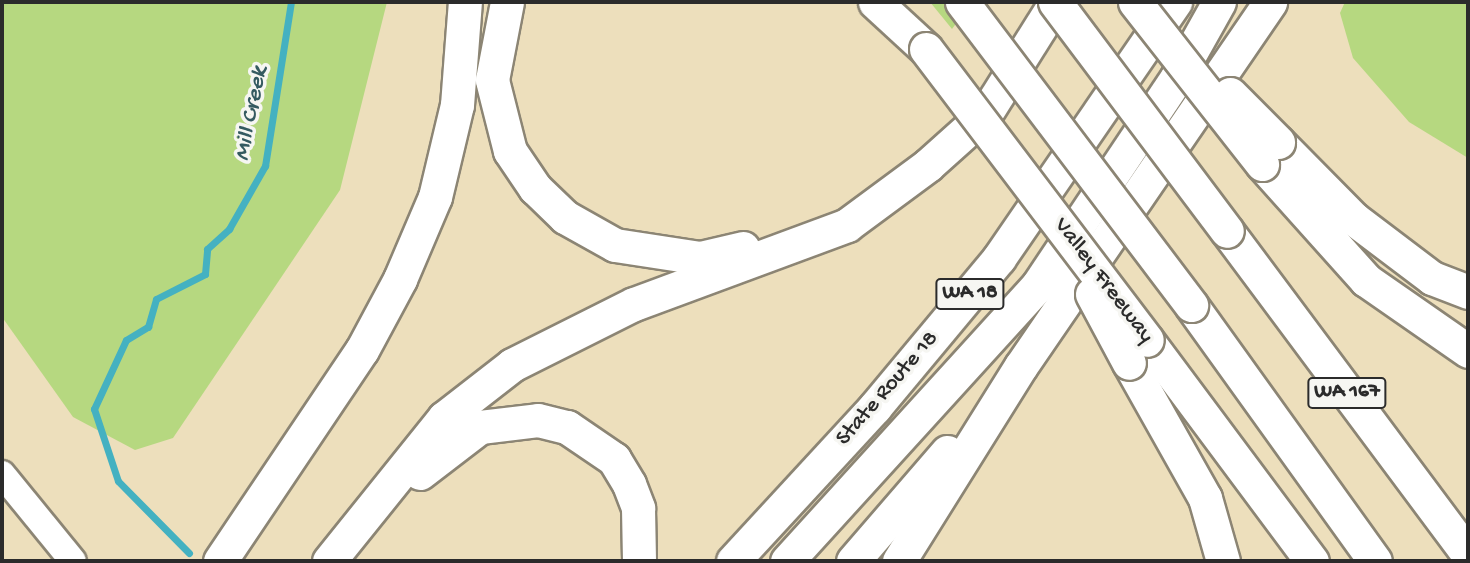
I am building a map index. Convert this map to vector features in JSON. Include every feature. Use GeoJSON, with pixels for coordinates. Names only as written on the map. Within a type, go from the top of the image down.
{"type":"FeatureCollection","features":[{"type":"Feature","properties":{"kind":"highway"},"geometry":{"type":"LineString","coordinates":[[220,561],[290,461],[362,350],[435,197],[457,105],[465,2]]}},
{"type":"Feature","properties":{"kind":"highway"},"geometry":{"type":"LineString","coordinates":[[507,2],[494,46],[499,117],[510,151],[565,217],[615,245],[700,258],[848,225]]}},
{"type":"Feature","properties":{"kind":"highway"},"geometry":{"type":"LineString","coordinates":[[875,2],[926,49]]}},
{"type":"Feature","properties":{"kind":"highway"},"geometry":{"type":"LineString","coordinates":[[894,2],[926,49],[1036,190],[1138,351],[1205,498],[1223,561]]}},
{"type":"Feature","properties":{"kind":"highway"},"geometry":{"type":"LineString","coordinates":[[962,2],[1191,305],[1375,561]]}},
{"type":"Feature","properties":{"kind":"highway"},"geometry":{"type":"LineString","coordinates":[[330,561],[443,418],[512,365],[634,304],[848,225],[986,113],[1055,2]]}},
{"type":"Feature","properties":{"kind":"highway","name":"WA 167"},"geometry":{"type":"LineString","coordinates":[[1055,2],[1468,554]]}},
{"type":"Feature","properties":{"kind":"highway"},"geometry":{"type":"LineString","coordinates":[[1136,2],[1270,153],[1366,280],[1468,351]]}},
{"type":"Feature","properties":{"kind":"highway","name":"State Route 18"},"geometry":{"type":"LineString","coordinates":[[733,561],[874,407],[999,258],[1175,2]]}},
{"type":"Feature","properties":{"kind":"highway","name":"State Route 18"},"geometry":{"type":"LineString","coordinates":[[788,561],[1038,285],[1177,77],[1219,2]]}},
{"type":"Feature","properties":{"kind":"highway"},"geometry":{"type":"LineString","coordinates":[[1240,43],[1262,2]]}},
{"type":"Feature","properties":{"kind":"highway"},"geometry":{"type":"LineString","coordinates":[[899,561],[1021,366],[1270,2]]}},
{"type":"Feature","properties":{"kind":"highway"},"geometry":{"type":"LineString","coordinates":[[1270,153],[1432,278],[1468,292]]}},
{"type":"Feature","properties":{"kind":"highway","name":"Valley Freeway"},"geometry":{"type":"LineString","coordinates":[[1138,351],[1312,561]]}},
{"type":"Feature","properties":{"kind":"highway"},"geometry":{"type":"LineString","coordinates":[[853,561],[1021,366]]}},
{"type":"Feature","properties":{"kind":"highway"},"geometry":{"type":"LineString","coordinates":[[330,561],[455,442],[480,427],[538,420],[567,427],[614,459],[638,508],[639,561]]}},
{"type":"Feature","properties":{"kind":"main road"},"geometry":{"type":"LineString","coordinates":[[2,474],[74,561]]}},
{"type":"Feature","properties":{"kind":"green space"},"geometry":{"type":"Polygon","coordinates":[[[2,2],[387,2],[340,190],[173,438],[135,450],[73,417],[2,317],[2,2]]]}},
{"type":"Feature","properties":{"kind":"green space"},"geometry":{"type":"Polygon","coordinates":[[[930,2],[949,2],[961,17],[952,29],[930,2]]]}},
{"type":"Feature","properties":{"kind":"green space"},"geometry":{"type":"Polygon","coordinates":[[[1345,2],[1468,2],[1468,158],[1409,122],[1353,58],[1340,13],[1345,2]]]}},
{"type":"Feature","properties":{"kind":"waterway","name":"Mill Creek"},"geometry":{"type":"LineString","coordinates":[[189,553],[118,481],[94,409],[126,340],[148,327],[156,299],[205,274],[207,249],[229,229],[265,166],[291,2]]}}]}
